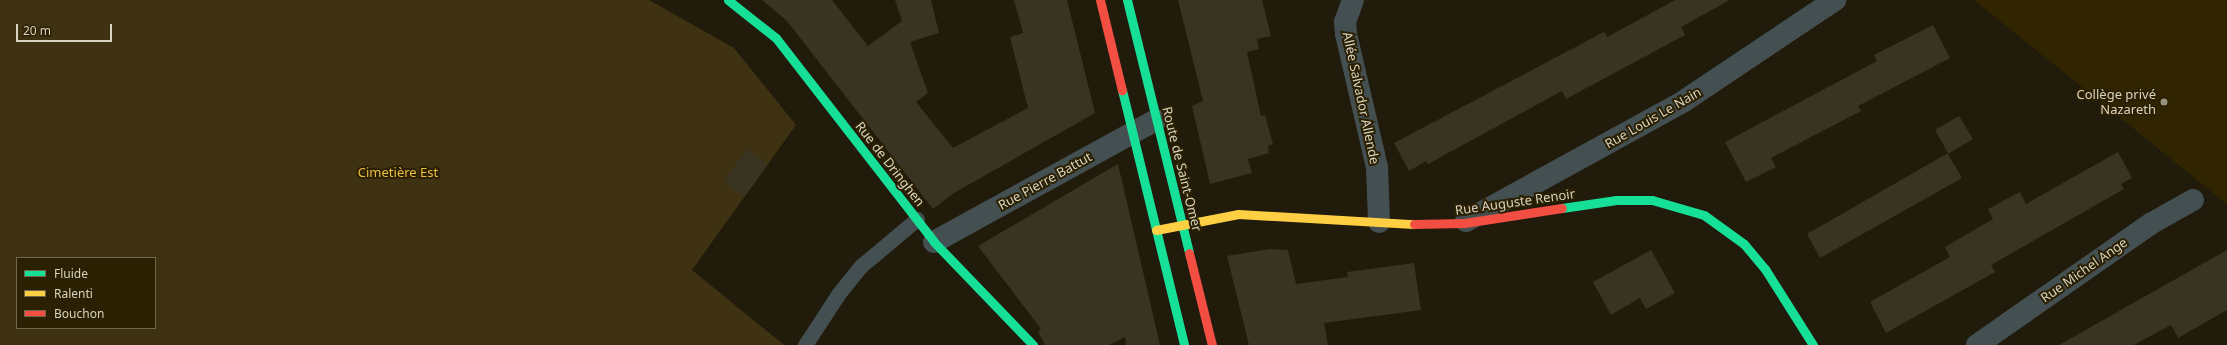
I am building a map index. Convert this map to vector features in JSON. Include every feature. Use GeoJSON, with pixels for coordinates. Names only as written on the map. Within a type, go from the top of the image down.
{"type":"FeatureCollection","features":[{"type":"Feature","properties":{"kind":"street","name":"Rue de Dringhen"},"geometry":{"type":"LineString","coordinates":[[728,0],[776,38],[934,242],[1033,345]]}},
{"type":"Feature","properties":{"kind":"street"},"geometry":{"type":"LineString","coordinates":[[1100,0],[1184,345]]}},
{"type":"Feature","properties":{"kind":"street","name":"Route de Saint-Omer"},"geometry":{"type":"LineString","coordinates":[[1127,0],[1212,345]]}},
{"type":"Feature","properties":{"kind":"street","name":"Allée Salvador Allende"},"geometry":{"type":"LineString","coordinates":[[1353,0],[1345,22],[1346,34],[1377,167],[1379,222]]}},
{"type":"Feature","properties":{"kind":"street","name":"Rue Louis Le Nain"},"geometry":{"type":"LineString","coordinates":[[1464,223],[1684,101],[1835,0]]}},
{"type":"Feature","properties":{"kind":"street","name":"Rue Pierre Battut"},"geometry":{"type":"LineString","coordinates":[[934,242],[1156,120]]}},
{"type":"Feature","properties":{"kind":"street","name":"Rue Auguste Renoir"},"geometry":{"type":"LineString","coordinates":[[1156,230],[1182,222],[1255,214],[1379,222],[1464,223],[1616,200],[1652,200],[1687,208],[1718,223],[1744,244],[1764,269],[1813,345]]}},
{"type":"Feature","properties":{"kind":"street","name":"Rue Michel Ange"},"geometry":{"type":"LineString","coordinates":[[1978,345],[2152,223],[2193,200]]}},
{"type":"Feature","properties":{"kind":"lane"},"geometry":{"type":"LineString","coordinates":[[805,345],[839,294],[861,266],[917,219]]}},
{"type":"Feature","properties":{"kind":"shaded area","name":"Collège privé Nazareth"},"geometry":{"type":"Polygon","coordinates":[[[1974,0],[2227,0],[2227,204],[1974,0]]]}},
{"type":"Feature","properties":{"kind":"green space","name":"Cimetière Est"},"geometry":{"type":"Polygon","coordinates":[[[0,0],[649,0],[734,48],[796,125],[692,270],[784,345],[0,345],[0,0]]]}},
{"type":"Feature","properties":{"kind":"building"},"geometry":{"type":"Polygon","coordinates":[[[762,0],[832,0],[868,46],[902,21],[895,0],[931,0],[939,33],[910,42],[928,93],[916,102],[953,148],[1028,108],[1010,37],[1023,33],[1014,0],[1067,0],[1095,113],[954,193],[933,209],[787,21],[762,0]]]}},
{"type":"Feature","properties":{"kind":"building"},"geometry":{"type":"Polygon","coordinates":[[[1178,0],[1262,0],[1271,36],[1257,39],[1259,49],[1247,52],[1261,116],[1265,115],[1273,144],[1268,146],[1269,153],[1248,159],[1252,173],[1210,184],[1192,106],[1203,101],[1178,0]]]}},
{"type":"Feature","properties":{"kind":"building"},"geometry":{"type":"Polygon","coordinates":[[[1675,0],[1730,0],[1681,27],[1685,35],[1566,99],[1562,91],[1428,164],[1426,161],[1409,171],[1394,143],[1604,32],[1607,37],[1675,0]]]}},
{"type":"Feature","properties":{"kind":"building"},"geometry":{"type":"Polygon","coordinates":[[[1933,25],[1950,58],[1858,106],[1861,111],[1771,158],[1776,167],[1746,182],[1725,142],[1877,61],[1874,55],[1933,25]]]}},
{"type":"Feature","properties":{"kind":"building"},"geometry":{"type":"Polygon","coordinates":[[[1959,116],[1973,139],[1948,154],[1962,178],[1820,258],[1807,234],[1948,153],[1935,130],[1959,116]]]}},
{"type":"Feature","properties":{"kind":"building"},"geometry":{"type":"Polygon","coordinates":[[[747,149],[768,164],[745,197],[723,181],[747,149]]]}},
{"type":"Feature","properties":{"kind":"building"},"geometry":{"type":"Polygon","coordinates":[[[2118,152],[2132,178],[2121,184],[2124,189],[1991,265],[1995,272],[1886,333],[1870,302],[1950,257],[1945,247],[1993,219],[1988,209],[2020,192],[2026,204],[2118,152]]]}},
{"type":"Feature","properties":{"kind":"building"},"geometry":{"type":"Polygon","coordinates":[[[1118,164],[1160,345],[1126,345],[1125,337],[1109,345],[1045,345],[1038,332],[1041,329],[978,246],[1118,164]]]}},
{"type":"Feature","properties":{"kind":"building"},"geometry":{"type":"Polygon","coordinates":[[[1270,249],[1288,250],[1296,284],[1348,277],[1347,272],[1414,263],[1421,310],[1324,323],[1328,345],[1249,345],[1227,256],[1270,249]]]}},
{"type":"Feature","properties":{"kind":"building"},"geometry":{"type":"Polygon","coordinates":[[[1651,250],[1675,293],[1646,309],[1640,298],[1611,315],[1593,282],[1651,250]]]}},
{"type":"Feature","properties":{"kind":"building"},"geometry":{"type":"Polygon","coordinates":[[[2227,250],[2227,310],[2178,338],[2171,325],[2134,345],[2059,345],[2227,250]]]}},
{"type":"Feature","properties":{"kind":"traffic: fast"},"geometry":{"type":"LineString","coordinates":[[728,0],[776,38],[934,242],[1033,345]]}},
{"type":"Feature","properties":{"kind":"traffic: fast"},"geometry":{"type":"LineString","coordinates":[[1127,0],[1189,253]]}},
{"type":"Feature","properties":{"kind":"traffic: fast"},"geometry":{"type":"LineString","coordinates":[[1122,90],[1184,345]]}},
{"type":"Feature","properties":{"kind":"traffic: fast"},"geometry":{"type":"LineString","coordinates":[[1562,208],[1616,200],[1652,200],[1704,215],[1744,244],[1765,269],[1813,345]]}},
{"type":"Feature","properties":{"kind":"traffic: slow"},"geometry":{"type":"LineString","coordinates":[[1156,230],[1238,214],[1414,224]]}},
{"type":"Feature","properties":{"kind":"traffic: jam"},"geometry":{"type":"LineString","coordinates":[[1100,0],[1122,90]]}},
{"type":"Feature","properties":{"kind":"traffic: jam"},"geometry":{"type":"LineString","coordinates":[[1414,224],[1464,223],[1562,208]]}},
{"type":"Feature","properties":{"kind":"traffic: jam"},"geometry":{"type":"LineString","coordinates":[[1189,253],[1212,345]]}},
{"type":"Feature","properties":{"kind":"place","name":"Collège privé Nazareth"},"geometry":{"type":"Point","coordinates":[2164,102]}}]}
